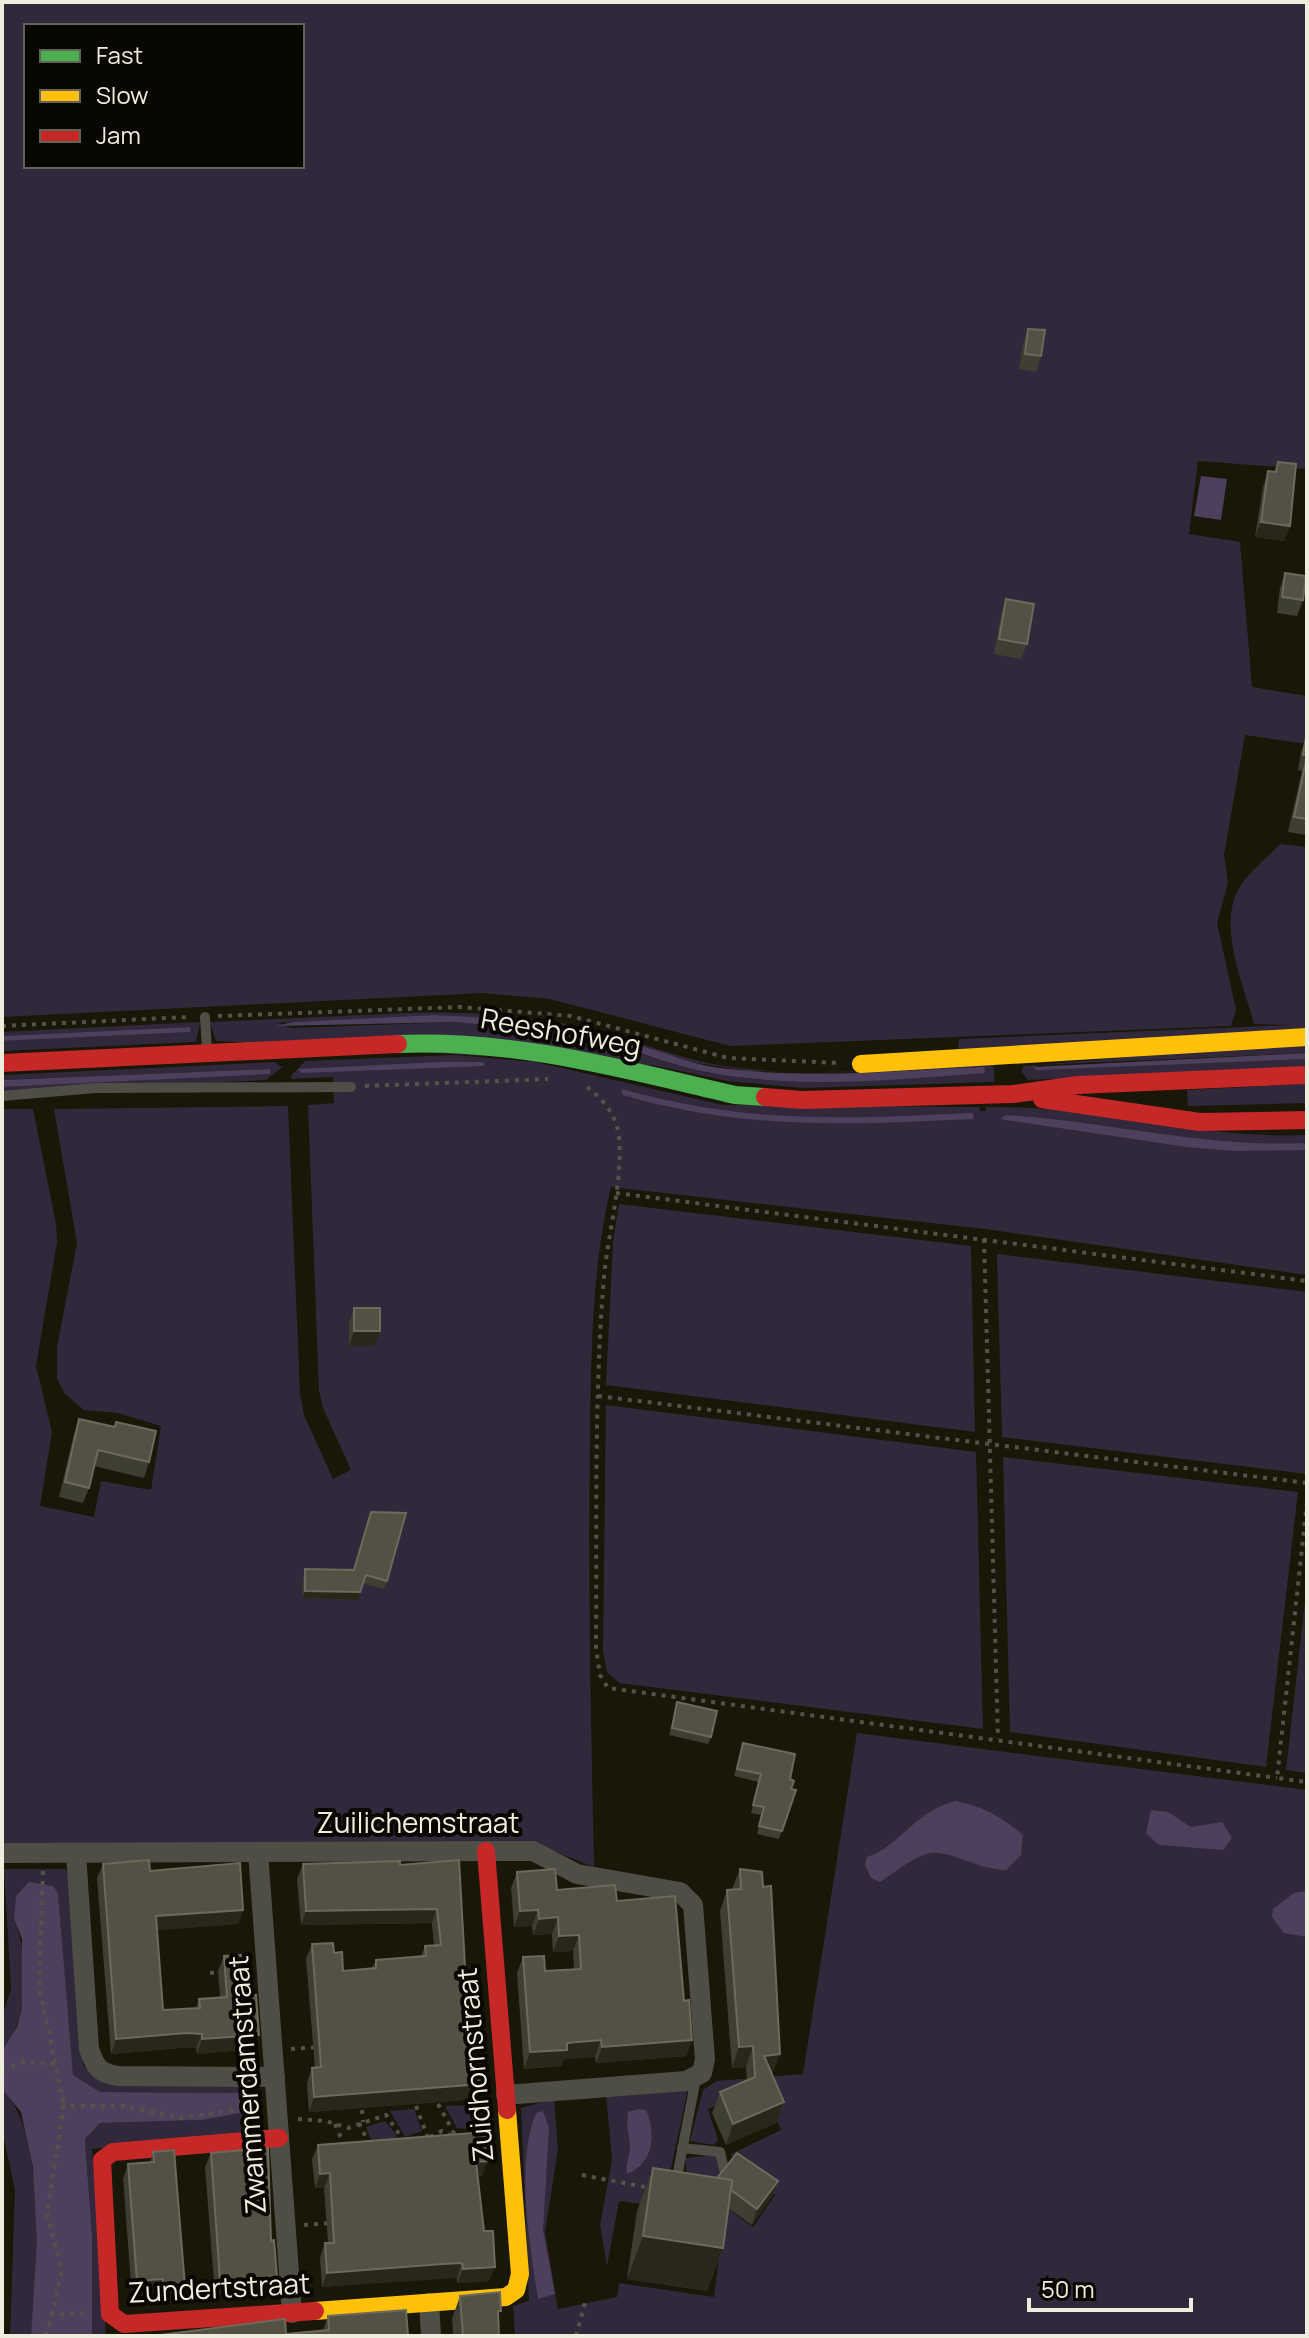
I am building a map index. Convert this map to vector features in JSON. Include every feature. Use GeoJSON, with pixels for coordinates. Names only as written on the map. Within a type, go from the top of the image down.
{"type":"FeatureCollection","features":[{"type":"Feature","properties":{"kind":"street"},"geometry":{"type":"LineString","coordinates":[[861,1064],[1307,1037]]}},
{"type":"Feature","properties":{"kind":"street","name":"Reeshofweg"},"geometry":{"type":"LineString","coordinates":[[2,1063],[444,1042],[494,1045],[584,1059],[735,1095],[802,1100],[1013,1094],[1078,1085],[1307,1075]]}},
{"type":"Feature","properties":{"kind":"street"},"geometry":{"type":"LineString","coordinates":[[1012,1056],[1013,1094]]}},
{"type":"Feature","properties":{"kind":"street","name":"Reeshofweg"},"geometry":{"type":"LineString","coordinates":[[1013,1094],[1200,1122],[1307,1120]]}},
{"type":"Feature","properties":{"kind":"street","name":"Zuidhornstraat"},"geometry":{"type":"LineString","coordinates":[[486,1851],[520,2274]]}},
{"type":"Feature","properties":{"kind":"street","name":"Zuilichemstraat"},"geometry":{"type":"LineString","coordinates":[[2,1853],[533,1851],[577,1874],[680,1892],[693,1905],[705,2059],[702,2073],[696,2078]]}},
{"type":"Feature","properties":{"kind":"street","name":"Zwammerdamstraat"},"geometry":{"type":"LineString","coordinates":[[258,1852],[292,2313]]}},
{"type":"Feature","properties":{"kind":"street"},"geometry":{"type":"LineString","coordinates":[[76,1853],[89,2049],[95,2067],[104,2074],[118,2076],[275,2077]]}},
{"type":"Feature","properties":{"kind":"street"},"geometry":{"type":"LineString","coordinates":[[506,2095],[696,2078]]}},
{"type":"Feature","properties":{"kind":"street","name":"Zundertstraat"},"geometry":{"type":"LineString","coordinates":[[279,2129],[113,2152],[102,2160],[110,2314],[124,2324],[506,2297],[516,2290],[520,2274]]}},
{"type":"Feature","properties":{"kind":"street"},"geometry":{"type":"LineString","coordinates":[[429,2303],[431,2336]]}},
{"type":"Feature","properties":{"kind":"lane"},"geometry":{"type":"LineString","coordinates":[[205,1017],[207,1053]]}},
{"type":"Feature","properties":{"kind":"lane"},"geometry":{"type":"LineString","coordinates":[[2,1096],[95,1088],[351,1087]]}},
{"type":"Feature","properties":{"kind":"lane"},"geometry":{"type":"LineString","coordinates":[[675,2192],[696,2078]]}},
{"type":"Feature","properties":{"kind":"lane"},"geometry":{"type":"LineString","coordinates":[[682,2148],[722,2149],[724,2169]]}},
{"type":"Feature","properties":{"kind":"path"},"geometry":{"type":"LineString","coordinates":[[351,1087],[553,1079]]}},
{"type":"Feature","properties":{"kind":"path"},"geometry":{"type":"LineString","coordinates":[[579,1083],[606,1102],[619,1134],[616,1193],[603,1289],[598,1396],[596,1649],[600,1675],[608,1688],[1307,1782]]}},
{"type":"Feature","properties":{"kind":"path"},"geometry":{"type":"LineString","coordinates":[[616,1193],[1307,1281]]}},
{"type":"Feature","properties":{"kind":"path"},"geometry":{"type":"LineString","coordinates":[[984,1239],[998,1739]]}},
{"type":"Feature","properties":{"kind":"path"},"geometry":{"type":"LineString","coordinates":[[598,1396],[1307,1483]]}},
{"type":"Feature","properties":{"kind":"path"},"geometry":{"type":"LineString","coordinates":[[1277,1778],[1307,1502]]}},
{"type":"Feature","properties":{"kind":"path"},"geometry":{"type":"LineString","coordinates":[[43,1871],[39,1986],[64,2106]]}},
{"type":"Feature","properties":{"kind":"path"},"geometry":{"type":"LineString","coordinates":[[210,1973],[267,1969]]}},
{"type":"Feature","properties":{"kind":"path"},"geometry":{"type":"LineString","coordinates":[[273,2051],[329,2046]]}},
{"type":"Feature","properties":{"kind":"path"},"geometry":{"type":"LineString","coordinates":[[2,2070],[24,2062],[55,2064]]}},
{"type":"Feature","properties":{"kind":"path"},"geometry":{"type":"LineString","coordinates":[[438,2104],[456,2139]]}},
{"type":"Feature","properties":{"kind":"path"},"geometry":{"type":"LineString","coordinates":[[416,2106],[428,2138],[424,2148]]}},
{"type":"Feature","properties":{"kind":"path"},"geometry":{"type":"LineString","coordinates":[[382,2108],[406,2147],[442,2131],[456,2139],[469,2138]]}},
{"type":"Feature","properties":{"kind":"path"},"geometry":{"type":"LineString","coordinates":[[362,2110],[361,2122],[372,2152]]}},
{"type":"Feature","properties":{"kind":"path"},"geometry":{"type":"LineString","coordinates":[[279,2129],[309,2118],[348,2128],[386,2115]]}},
{"type":"Feature","properties":{"kind":"path"},"geometry":{"type":"LineString","coordinates":[[335,2123],[349,2154]]}},
{"type":"Feature","properties":{"kind":"path"},"geometry":{"type":"LineString","coordinates":[[582,2175],[675,2192]]}},
{"type":"Feature","properties":{"kind":"path"},"geometry":{"type":"LineString","coordinates":[[286,2226],[334,2222]]}},
{"type":"Feature","properties":{"kind":"path"},"geometry":{"type":"LineString","coordinates":[[576,2336],[586,2299]]}},
{"type":"Feature","properties":{"kind":"path"},"geometry":{"type":"LineString","coordinates":[[46,2336],[52,2315],[91,2313]]}},
{"type":"Feature","properties":{"kind":"shaded area"},"geometry":{"type":"Polygon","coordinates":[[[2,2],[1307,2],[1307,469],[1198,461],[1189,534],[1240,542],[1252,687],[1307,696],[1307,744],[1245,735],[1224,855],[1228,883],[1217,923],[1236,1010],[1231,1026],[730,1046],[550,999],[482,993],[2,1017],[2,2]]]}},
{"type":"Feature","properties":{"kind":"shaded area"},"geometry":{"type":"Polygon","coordinates":[[[1201,476],[1227,479],[1221,520],[1194,516],[1201,476]]]}},
{"type":"Feature","properties":{"kind":"shaded area"},"geometry":{"type":"Polygon","coordinates":[[[1280,844],[1307,847],[1307,1033],[958,1049],[959,1039],[1291,1025],[1254,1024],[1232,939],[1233,905],[1238,890],[1280,844]]]}},
{"type":"Feature","properties":{"kind":"shaded area"},"geometry":{"type":"Polygon","coordinates":[[[406,1013],[501,1015],[594,1030],[708,1063],[787,1072],[749,1071],[697,1063],[606,1039],[606,1043],[664,1061],[733,1077],[800,1081],[868,1080],[968,1074],[826,1072],[993,1063],[995,1082],[804,1088],[727,1081],[652,1065],[216,1041],[210,1022],[406,1013]],[[434,1015],[277,1023],[292,1028],[456,1022],[567,1034],[567,1028],[555,1025],[434,1015]]]}},
{"type":"Feature","properties":{"kind":"shaded area"},"geometry":{"type":"Polygon","coordinates":[[[434,1015],[508,1019],[568,1031],[567,1034],[456,1022],[276,1026],[293,1022],[434,1015]]]}},
{"type":"Feature","properties":{"kind":"shaded area"},"geometry":{"type":"Polygon","coordinates":[[[200,1022],[196,1042],[2,1051],[2,1041],[189,1032],[190,1027],[2,1036],[2,1032],[200,1022]]]}},
{"type":"Feature","properties":{"kind":"shaded area"},"geometry":{"type":"Polygon","coordinates":[[[190,1027],[190,1032],[2,1041],[2,1036],[190,1027]]]}},
{"type":"Feature","properties":{"kind":"shaded area"},"geometry":{"type":"Polygon","coordinates":[[[606,1039],[634,1044],[691,1062],[753,1071],[852,1073],[984,1067],[985,1073],[843,1082],[736,1077],[665,1061],[606,1042],[606,1039]]]}},
{"type":"Feature","properties":{"kind":"shaded area"},"geometry":{"type":"Polygon","coordinates":[[[1307,1042],[1307,1053],[1037,1065],[1033,1069],[1307,1059],[1307,1068],[1028,1080],[1022,1072],[1023,1066],[1307,1042]]]}},
{"type":"Feature","properties":{"kind":"shaded area"},"geometry":{"type":"Polygon","coordinates":[[[1307,1053],[1307,1059],[1036,1070],[1033,1067],[1307,1053]]]}},
{"type":"Feature","properties":{"kind":"shaded area"},"geometry":{"type":"Polygon","coordinates":[[[455,1055],[536,1062],[723,1105],[979,1107],[980,1111],[986,1111],[986,1107],[1026,1108],[1226,1132],[1307,1135],[1307,1275],[985,1229],[611,1187],[599,1251],[591,1382],[589,1500],[594,1867],[533,1843],[2,1843],[2,1109],[33,1109],[56,1224],[57,1242],[36,1366],[52,1432],[40,1506],[94,1517],[101,1481],[151,1490],[161,1426],[118,1413],[84,1410],[65,1394],[57,1379],[57,1347],[77,1243],[54,1109],[288,1106],[300,1393],[304,1415],[333,1479],[351,1470],[323,1408],[319,1391],[308,1105],[334,1103],[333,1077],[292,1079],[291,1076],[305,1061],[455,1055]]]}},
{"type":"Feature","properties":{"kind":"shaded area"},"geometry":{"type":"Polygon","coordinates":[[[275,1062],[282,1067],[266,1080],[2,1092],[2,1087],[270,1073],[269,1069],[2,1080],[2,1075],[275,1062]]]}},
{"type":"Feature","properties":{"kind":"shaded area"},"geometry":{"type":"Polygon","coordinates":[[[483,1062],[485,1066],[302,1073],[298,1069],[483,1062]]]}},
{"type":"Feature","properties":{"kind":"shaded area"},"geometry":{"type":"Polygon","coordinates":[[[270,1069],[270,1074],[2,1087],[2,1080],[270,1069]]]}},
{"type":"Feature","properties":{"kind":"shaded area"},"geometry":{"type":"Polygon","coordinates":[[[1307,1084],[1307,1103],[1188,1106],[1187,1090],[1307,1084]]]}},
{"type":"Feature","properties":{"kind":"shaded area"},"geometry":{"type":"Polygon","coordinates":[[[621,1089],[754,1114],[881,1117],[972,1113],[974,1116],[973,1119],[883,1123],[754,1120],[667,1106],[623,1095],[621,1089]]]}},
{"type":"Feature","properties":{"kind":"shaded area"},"geometry":{"type":"Polygon","coordinates":[[[1006,1115],[1231,1142],[1307,1143],[1307,1150],[1235,1151],[1187,1147],[1000,1119],[1006,1115]]]}},
{"type":"Feature","properties":{"kind":"shaded area"},"geometry":{"type":"Polygon","coordinates":[[[619,1204],[971,1246],[975,1432],[606,1385],[613,1241],[619,1204]]]}},
{"type":"Feature","properties":{"kind":"shaded area"},"geometry":{"type":"Polygon","coordinates":[[[997,1254],[1307,1292],[1307,1474],[1002,1437],[997,1254]]]}},
{"type":"Feature","properties":{"kind":"shaded area"},"geometry":{"type":"Polygon","coordinates":[[[606,1405],[976,1452],[983,1729],[619,1683],[607,1672],[603,1651],[606,1405]]]}},
{"type":"Feature","properties":{"kind":"shaded area"},"geometry":{"type":"Polygon","coordinates":[[[1003,1457],[1298,1492],[1266,1767],[1010,1732],[1003,1457]]]}},
{"type":"Feature","properties":{"kind":"shaded area"},"geometry":{"type":"Polygon","coordinates":[[[1307,1584],[1307,1773],[1286,1770],[1307,1584]]]}},
{"type":"Feature","properties":{"kind":"shaded area"},"geometry":{"type":"Polygon","coordinates":[[[857,1733],[1307,1790],[1307,2336],[515,2336],[513,2306],[529,2301],[521,2108],[554,2099],[558,2149],[545,2232],[558,2309],[617,2297],[619,2283],[714,2297],[723,2226],[692,2210],[685,2158],[717,2155],[721,2172],[708,2194],[753,2227],[775,2195],[733,2161],[731,2154],[781,2130],[763,2085],[708,2109],[718,2140],[714,2145],[690,2141],[703,2090],[716,2081],[803,2074],[857,1733]]]}},
{"type":"Feature","properties":{"kind":"shaded area"},"geometry":{"type":"Polygon","coordinates":[[[955,1801],[991,1813],[1023,1835],[1021,1855],[1006,1870],[947,1854],[931,1853],[911,1861],[880,1882],[871,1878],[865,1865],[867,1857],[889,1845],[928,1813],[955,1801]]]}},
{"type":"Feature","properties":{"kind":"shaded area"},"geometry":{"type":"Polygon","coordinates":[[[1151,1810],[1168,1812],[1191,1827],[1222,1822],[1232,1838],[1223,1850],[1159,1845],[1146,1833],[1151,1810]]]}},
{"type":"Feature","properties":{"kind":"shaded area"},"geometry":{"type":"Polygon","coordinates":[[[4,1869],[66,1869],[71,1881],[83,2065],[95,2077],[253,2085],[257,2134],[92,2149],[106,2336],[92,2336],[92,2235],[85,2139],[100,2123],[203,2120],[246,2112],[242,2093],[100,2092],[72,2075],[58,1894],[14,1919],[22,1951],[24,1987],[18,2022],[2,2051],[2,2017],[11,1989],[4,1869]]]}},
{"type":"Feature","properties":{"kind":"shaded area"},"geometry":{"type":"Polygon","coordinates":[[[29,1882],[53,1886],[58,1893],[73,2075],[100,2092],[242,2093],[246,2112],[203,2120],[100,2123],[85,2139],[92,2235],[92,2336],[31,2336],[37,2242],[33,2167],[21,2112],[2,2089],[2,2051],[17,2027],[22,2008],[22,1939],[14,1919],[16,1896],[29,1882]]]}},
{"type":"Feature","properties":{"kind":"shaded area"},"geometry":{"type":"Polygon","coordinates":[[[1307,1891],[1307,1937],[1284,1933],[1272,1917],[1273,1909],[1294,1893],[1307,1891]]]}},
{"type":"Feature","properties":{"kind":"shaded area"},"geometry":{"type":"Polygon","coordinates":[[[688,2088],[663,2207],[619,2201],[607,2266],[600,2225],[612,2159],[606,2095],[688,2088]]]}},
{"type":"Feature","properties":{"kind":"shaded area"},"geometry":{"type":"Polygon","coordinates":[[[2,2089],[16,2109],[33,2170],[37,2243],[31,2336],[10,2336],[15,2190],[2,2130],[2,2089]]]}},
{"type":"Feature","properties":{"kind":"shaded area"},"geometry":{"type":"Polygon","coordinates":[[[469,2105],[478,2114],[479,2130],[457,2128],[445,2106],[469,2105]]]}},
{"type":"Feature","properties":{"kind":"shaded area"},"geometry":{"type":"Polygon","coordinates":[[[414,2109],[422,2131],[405,2137],[390,2111],[414,2109]]]}},
{"type":"Feature","properties":{"kind":"shaded area"},"geometry":{"type":"Polygon","coordinates":[[[646,2110],[652,2138],[647,2156],[627,2174],[630,2147],[628,2112],[646,2110]]]}},
{"type":"Feature","properties":{"kind":"shaded area"},"geometry":{"type":"Polygon","coordinates":[[[543,2111],[549,2128],[543,2230],[555,2294],[538,2299],[528,2230],[525,2180],[530,2133],[536,2113],[543,2111]]]}},
{"type":"Feature","properties":{"kind":"shaded area"},"geometry":{"type":"Polygon","coordinates":[[[385,2121],[396,2134],[399,2148],[375,2150],[366,2127],[385,2121]]]}},
{"type":"Feature","properties":{"kind":"building"},"geometry":{"type":"Polygon","coordinates":[[[1028,329],[1045,330],[1041,356],[1025,354],[1028,329]]]}},
{"type":"Feature","properties":{"kind":"building"},"geometry":{"type":"Polygon","coordinates":[[[1278,462],[1296,464],[1290,526],[1261,522],[1268,471],[1276,472],[1278,462]]]}},
{"type":"Feature","properties":{"kind":"building"},"geometry":{"type":"Polygon","coordinates":[[[1285,573],[1306,576],[1303,600],[1282,597],[1285,573]]]}},
{"type":"Feature","properties":{"kind":"building"},"geometry":{"type":"Polygon","coordinates":[[[1006,599],[1034,604],[1027,644],[999,639],[1006,599]]]}},
{"type":"Feature","properties":{"kind":"building"},"geometry":{"type":"Polygon","coordinates":[[[1306,737],[1307,755],[1303,755],[1306,737]]]}},
{"type":"Feature","properties":{"kind":"building"},"geometry":{"type":"Polygon","coordinates":[[[1307,756],[1307,819],[1294,817],[1307,756]]]}},
{"type":"Feature","properties":{"kind":"building"},"geometry":{"type":"Polygon","coordinates":[[[354,1308],[380,1308],[380,1331],[354,1331],[354,1308]]]}},
{"type":"Feature","properties":{"kind":"building"},"geometry":{"type":"Polygon","coordinates":[[[79,1419],[115,1427],[116,1422],[156,1431],[149,1462],[98,1450],[89,1488],[65,1482],[79,1419]]]}},
{"type":"Feature","properties":{"kind":"building"},"geometry":{"type":"Polygon","coordinates":[[[371,1512],[406,1513],[387,1581],[366,1575],[360,1592],[305,1591],[305,1569],[354,1570],[371,1512]]]}},
{"type":"Feature","properties":{"kind":"building"},"geometry":{"type":"Polygon","coordinates":[[[677,1702],[717,1711],[711,1737],[672,1728],[677,1702]]]}},
{"type":"Feature","properties":{"kind":"building"},"geometry":{"type":"Polygon","coordinates":[[[743,1743],[795,1754],[790,1779],[794,1781],[791,1789],[796,1790],[782,1831],[759,1826],[764,1807],[753,1805],[761,1774],[737,1769],[743,1743]]]}},
{"type":"Feature","properties":{"kind":"building"},"geometry":{"type":"Polygon","coordinates":[[[149,1860],[150,1871],[240,1863],[243,1910],[156,1916],[163,2010],[200,2008],[199,1999],[227,1997],[224,1956],[241,1955],[244,1995],[256,1995],[259,2035],[202,2039],[202,2034],[186,2033],[116,2039],[103,1864],[149,1860]]]}},
{"type":"Feature","properties":{"kind":"building"},"geometry":{"type":"Polygon","coordinates":[[[459,1860],[470,2056],[480,2055],[482,2084],[314,2097],[312,2068],[321,2067],[312,1944],[333,1943],[334,1953],[342,1952],[343,1971],[376,1968],[376,1960],[426,1956],[425,1946],[441,1945],[437,1909],[306,1911],[303,1864],[400,1861],[400,1865],[459,1860]]]}},
{"type":"Feature","properties":{"kind":"building"},"geometry":{"type":"Polygon","coordinates":[[[555,1869],[557,1890],[615,1885],[617,1901],[675,1896],[684,2001],[689,2000],[692,2040],[602,2047],[601,2040],[567,2043],[567,2050],[530,2052],[523,1957],[544,1956],[545,1971],[581,1969],[579,1935],[559,1936],[558,1917],[539,1919],[538,1910],[520,1911],[517,1872],[555,1869]]]}},
{"type":"Feature","properties":{"kind":"building"},"geometry":{"type":"Polygon","coordinates":[[[740,1869],[762,1872],[763,1887],[771,1886],[780,2054],[764,2056],[784,2102],[733,2124],[720,2092],[755,2077],[753,2046],[739,2047],[727,1890],[741,1889],[740,1869]]]}},
{"type":"Feature","properties":{"kind":"building"},"geometry":{"type":"Polygon","coordinates":[[[485,2132],[488,2161],[476,2162],[484,2231],[493,2231],[495,2267],[463,2269],[462,2263],[327,2273],[325,2243],[334,2243],[330,2173],[320,2174],[318,2145],[485,2132]]]}},
{"type":"Feature","properties":{"kind":"building"},"geometry":{"type":"Polygon","coordinates":[[[268,2148],[271,2241],[274,2240],[277,2276],[220,2281],[211,2153],[268,2148]]]}},
{"type":"Feature","properties":{"kind":"building"},"geometry":{"type":"Polygon","coordinates":[[[174,2150],[185,2287],[163,2289],[163,2279],[137,2281],[128,2164],[154,2162],[153,2152],[174,2150]]]}},
{"type":"Feature","properties":{"kind":"building"},"geometry":{"type":"Polygon","coordinates":[[[737,2153],[778,2181],[757,2209],[731,2190],[732,2180],[717,2178],[737,2153]]]}},
{"type":"Feature","properties":{"kind":"building"},"geometry":{"type":"Polygon","coordinates":[[[653,2168],[732,2180],[723,2248],[643,2236],[653,2168]]]}},
{"type":"Feature","properties":{"kind":"building"},"geometry":{"type":"Polygon","coordinates":[[[500,2292],[499,2336],[463,2336],[460,2296],[500,2292]]]}},
{"type":"Feature","properties":{"kind":"building"},"geometry":{"type":"Polygon","coordinates":[[[406,2310],[408,2336],[152,2336],[285,2319],[286,2334],[329,2330],[328,2316],[406,2310]]]}},
{"type":"Feature","properties":{"kind":"traffic: fast"},"geometry":{"type":"LineString","coordinates":[[398,1044],[484,1046],[526,1051],[610,1066],[735,1095],[765,1097]]}},
{"type":"Feature","properties":{"kind":"traffic: slow"},"geometry":{"type":"LineString","coordinates":[[861,1064],[1307,1037]]}},
{"type":"Feature","properties":{"kind":"traffic: slow"},"geometry":{"type":"LineString","coordinates":[[315,2311],[506,2297],[516,2290],[520,2274],[507,2110]]}},
{"type":"Feature","properties":{"kind":"traffic: jam"},"geometry":{"type":"LineString","coordinates":[[2,1063],[398,1044]]}},
{"type":"Feature","properties":{"kind":"traffic: jam"},"geometry":{"type":"LineString","coordinates":[[765,1097],[802,1100],[1013,1094],[1078,1085],[1307,1075]]}},
{"type":"Feature","properties":{"kind":"traffic: jam"},"geometry":{"type":"LineString","coordinates":[[1042,1099],[1200,1122],[1307,1120]]}},
{"type":"Feature","properties":{"kind":"traffic: jam"},"geometry":{"type":"LineString","coordinates":[[486,1851],[507,2110]]}},
{"type":"Feature","properties":{"kind":"traffic: jam"},"geometry":{"type":"LineString","coordinates":[[279,2138],[113,2152],[102,2160],[110,2314],[124,2324],[315,2311]]}}]}
